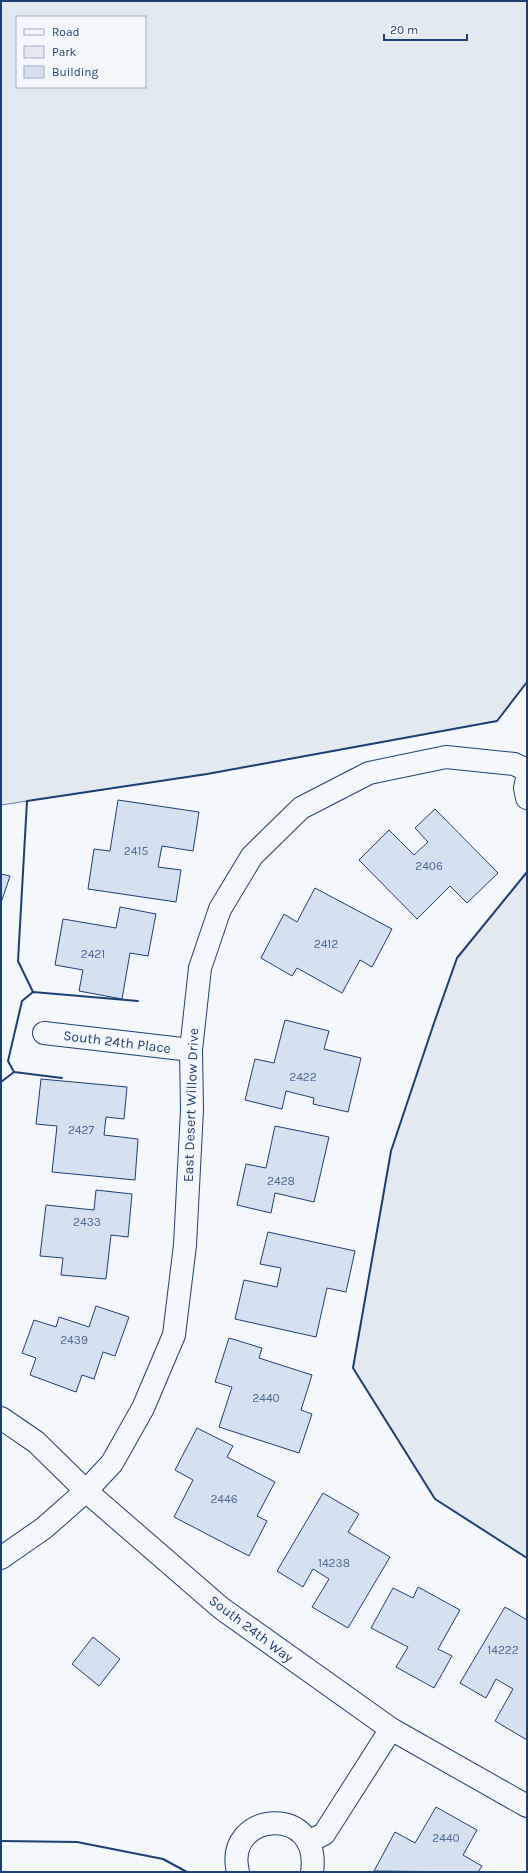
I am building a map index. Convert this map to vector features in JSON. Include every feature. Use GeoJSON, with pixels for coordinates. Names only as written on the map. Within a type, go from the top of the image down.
{"type":"FeatureCollection","features":[{"type":"Feature","properties":{"kind":"street","name":"East Desert Willow Drive"},"geometry":{"type":"LineString","coordinates":[[1,1558],[44,1528],[86,1491],[112,1463],[144,1408],[174,1335],[186,1237],[192,1110],[191,1050],[200,968],[220,909],[252,856],[301,808],[369,772],[446,757],[514,764],[527,770]]}},
{"type":"Feature","properties":{"kind":"street"},"geometry":{"type":"LineString","coordinates":[[527,778],[525,788],[527,798]]}},
{"type":"Feature","properties":{"kind":"street","name":"South 24th Place"},"geometry":{"type":"LineString","coordinates":[[44,1033],[191,1050]]}},
{"type":"Feature","properties":{"kind":"street","name":"South 24th Way"},"geometry":{"type":"LineString","coordinates":[[1,1418],[36,1442],[86,1491],[221,1608],[391,1729],[527,1806]]}},
{"type":"Feature","properties":{"kind":"street"},"geometry":{"type":"LineString","coordinates":[[308,1842],[324,1834],[391,1729]]}},
{"type":"Feature","properties":{"kind":"street"},"geometry":{"type":"LineString","coordinates":[[238,1872],[236,1862],[240,1842],[253,1828],[269,1822],[289,1824],[305,1836],[314,1857],[312,1872]]}},
{"type":"Feature","properties":{"kind":"green space"},"geometry":{"type":"Polygon","coordinates":[[[1,1],[527,1],[527,682],[497,721],[207,774],[1,805],[1,1]]]}},
{"type":"Feature","properties":{"kind":"green space"},"geometry":{"type":"Polygon","coordinates":[[[527,872],[527,1558],[435,1499],[353,1368],[391,1151],[434,1023],[457,958],[527,872]]]}},
{"type":"Feature","properties":{"kind":"building"},"geometry":{"type":"Polygon","coordinates":[[[118,800],[199,812],[193,851],[162,846],[158,867],[181,870],[176,902],[88,889],[94,849],[110,851],[118,800]]]}},
{"type":"Feature","properties":{"kind":"building"},"geometry":{"type":"Polygon","coordinates":[[[435,809],[498,873],[467,903],[450,886],[417,919],[359,860],[389,830],[414,855],[428,842],[415,828],[435,809]]]}},
{"type":"Feature","properties":{"kind":"building"},"geometry":{"type":"Polygon","coordinates":[[[1,874],[10,876],[1,903],[1,874]]]}},
{"type":"Feature","properties":{"kind":"building"},"geometry":{"type":"Polygon","coordinates":[[[315,888],[392,929],[372,967],[360,960],[342,993],[297,968],[292,976],[261,958],[284,914],[297,922],[315,888]]]}},
{"type":"Feature","properties":{"kind":"building"},"geometry":{"type":"Polygon","coordinates":[[[120,907],[156,914],[148,956],[130,953],[122,999],[79,991],[83,970],[55,965],[63,919],[116,928],[120,907]]]}},
{"type":"Feature","properties":{"kind":"building"},"geometry":{"type":"Polygon","coordinates":[[[285,1020],[329,1031],[324,1049],[361,1058],[348,1112],[313,1104],[314,1098],[286,1091],[282,1109],[245,1100],[255,1059],[274,1063],[285,1020]]]}},
{"type":"Feature","properties":{"kind":"building"},"geometry":{"type":"Polygon","coordinates":[[[41,1079],[127,1087],[124,1119],[106,1117],[104,1135],[138,1139],[135,1180],[52,1172],[57,1126],[36,1124],[41,1079]]]}},
{"type":"Feature","properties":{"kind":"building"},"geometry":{"type":"Polygon","coordinates":[[[275,1126],[329,1137],[314,1202],[275,1193],[271,1213],[237,1205],[246,1164],[266,1168],[275,1126]]]}},
{"type":"Feature","properties":{"kind":"building"},"geometry":{"type":"Polygon","coordinates":[[[96,1190],[132,1194],[128,1237],[111,1235],[106,1279],[61,1275],[63,1258],[40,1256],[46,1205],[94,1210],[96,1190]]]}},
{"type":"Feature","properties":{"kind":"building"},"geometry":{"type":"Polygon","coordinates":[[[268,1232],[355,1251],[346,1292],[327,1288],[316,1337],[235,1319],[244,1280],[277,1287],[281,1268],[260,1264],[268,1232]]]}},
{"type":"Feature","properties":{"kind":"building"},"geometry":{"type":"Polygon","coordinates":[[[96,1306],[129,1317],[115,1356],[103,1352],[94,1379],[82,1375],[76,1392],[30,1375],[36,1358],[22,1353],[34,1320],[56,1327],[59,1317],[89,1327],[96,1306]]]}},
{"type":"Feature","properties":{"kind":"building"},"geometry":{"type":"Polygon","coordinates":[[[229,1338],[262,1348],[259,1358],[312,1375],[301,1410],[312,1414],[299,1453],[219,1427],[232,1387],[215,1382],[229,1338]]]}},
{"type":"Feature","properties":{"kind":"building"},"geometry":{"type":"Polygon","coordinates":[[[197,1428],[233,1446],[227,1457],[275,1482],[257,1516],[267,1521],[249,1556],[174,1517],[193,1480],[175,1470],[197,1428]]]}},
{"type":"Feature","properties":{"kind":"building"},"geometry":{"type":"Polygon","coordinates":[[[323,1493],[359,1514],[348,1532],[390,1557],[348,1628],[312,1607],[329,1579],[313,1569],[303,1587],[277,1571],[323,1493]]]}},
{"type":"Feature","properties":{"kind":"building"},"geometry":{"type":"Polygon","coordinates":[[[418,1587],[460,1610],[438,1649],[452,1656],[434,1688],[396,1667],[408,1647],[371,1628],[393,1588],[413,1598],[418,1587]]]}},
{"type":"Feature","properties":{"kind":"building"},"geometry":{"type":"Polygon","coordinates":[[[505,1607],[527,1620],[527,1740],[495,1721],[513,1689],[496,1679],[486,1698],[460,1683],[505,1607]]]}},
{"type":"Feature","properties":{"kind":"building"},"geometry":{"type":"Polygon","coordinates":[[[93,1637],[120,1659],[99,1686],[72,1664],[93,1637]]]}},
{"type":"Feature","properties":{"kind":"building"},"geometry":{"type":"Polygon","coordinates":[[[436,1807],[477,1830],[463,1855],[482,1866],[478,1872],[374,1871],[395,1832],[415,1843],[436,1807]]]}},
{"type":"Feature","properties":{"kind":"wall"},"geometry":{"type":"LineString","coordinates":[[33,992],[18,961],[27,801],[207,774],[497,721],[527,682]]}},
{"type":"Feature","properties":{"kind":"wall"},"geometry":{"type":"LineString","coordinates":[[527,872],[457,958],[434,1023],[391,1151],[353,1368],[435,1499],[527,1558]]}},
{"type":"Feature","properties":{"kind":"wall"},"geometry":{"type":"LineString","coordinates":[[62,1078],[14,1072],[8,1061],[22,1001],[33,992],[138,1001]]}},
{"type":"Feature","properties":{"kind":"wall"},"geometry":{"type":"LineString","coordinates":[[1,1082],[14,1072]]}},
{"type":"Feature","properties":{"kind":"wall"},"geometry":{"type":"LineString","coordinates":[[1,1841],[77,1842],[163,1859],[187,1872]]}}]}
